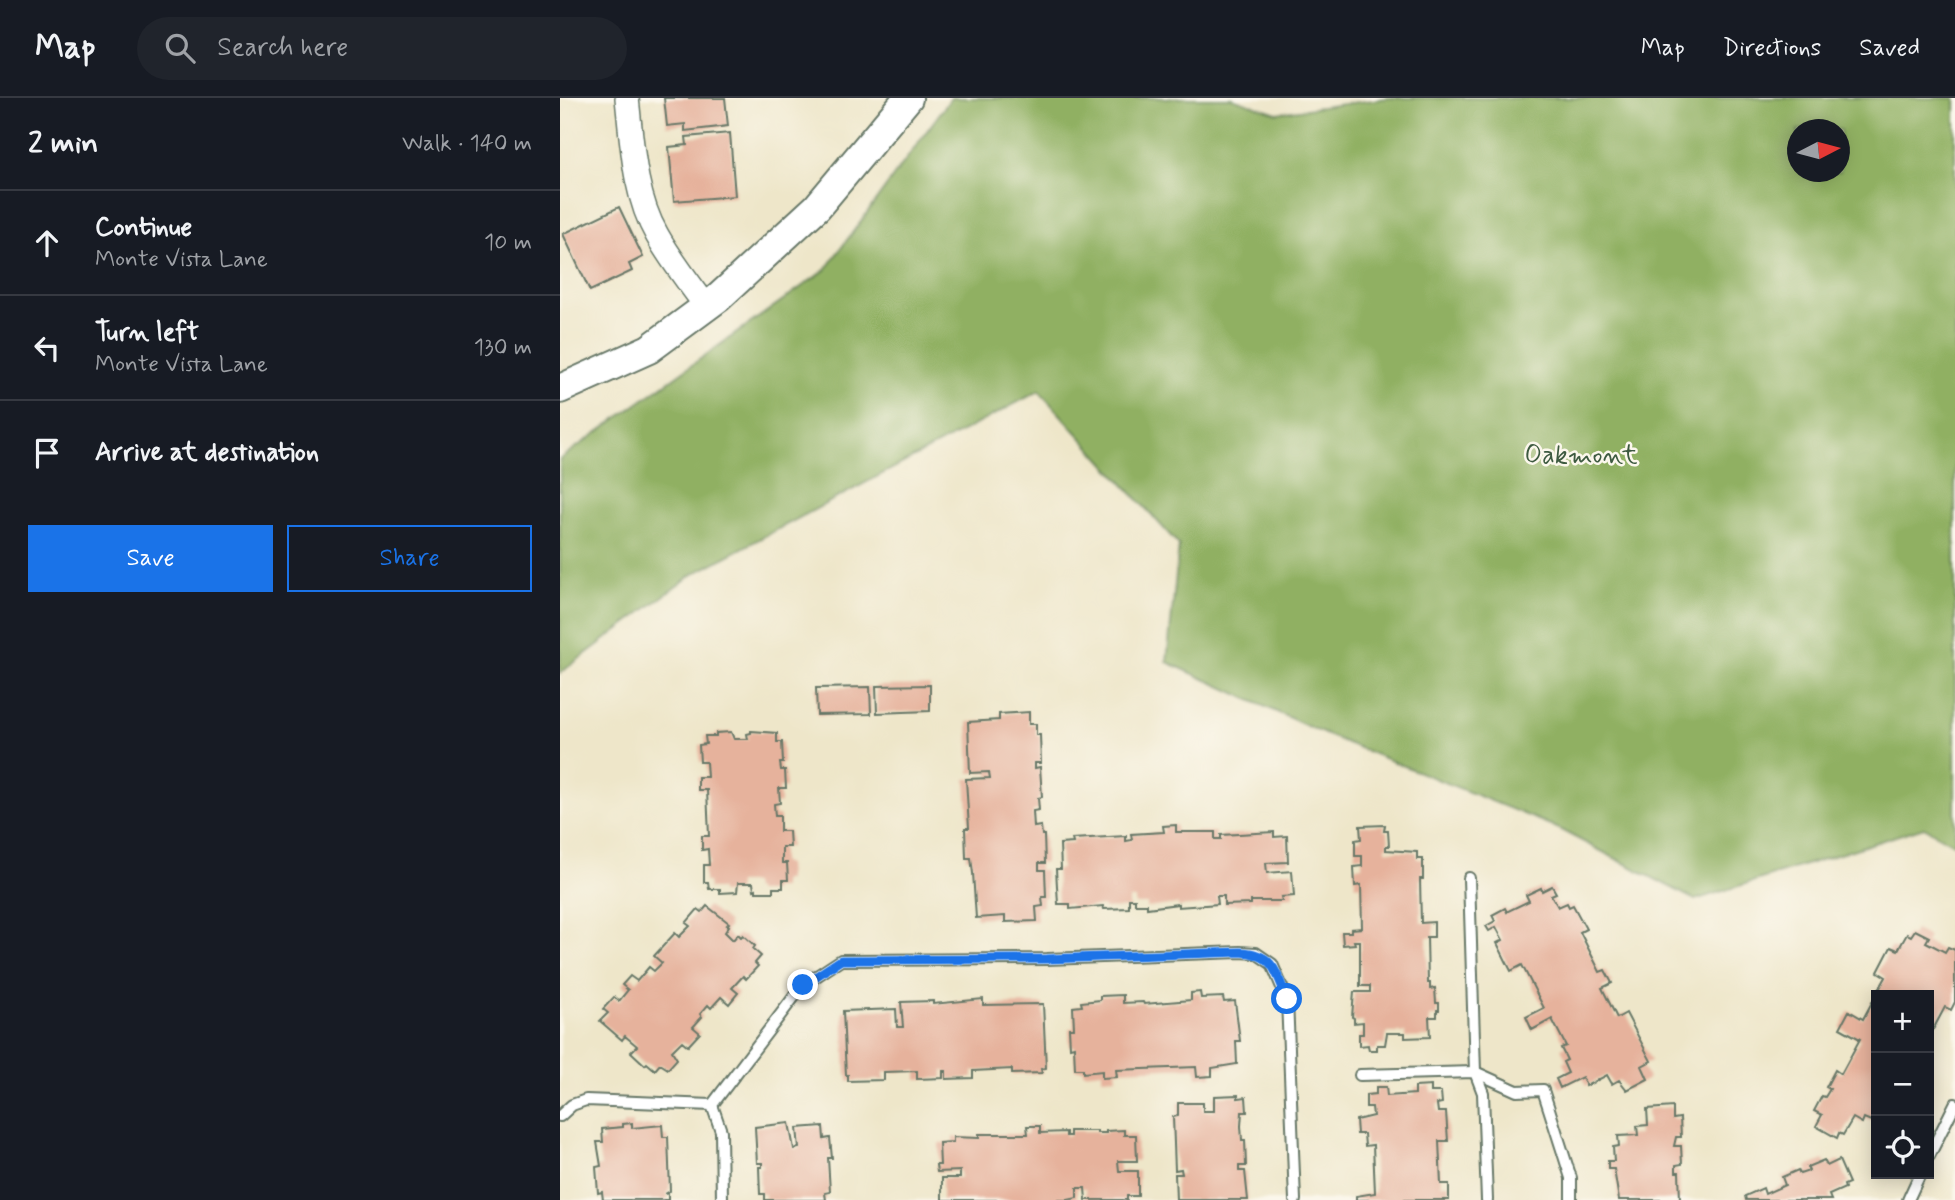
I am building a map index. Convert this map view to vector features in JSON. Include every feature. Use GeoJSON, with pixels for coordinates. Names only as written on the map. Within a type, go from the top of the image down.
{"type":"FeatureCollection","features":[{"type":"Feature","properties":{"kind":"street"},"geometry":{"type":"LineString","coordinates":[[627,98],[634,161],[655,233],[706,306]]}},
{"type":"Feature","properties":{"kind":"street"},"geometry":{"type":"LineString","coordinates":[[560,389],[649,349],[706,306],[817,207],[908,98]]}},
{"type":"Feature","properties":{"kind":"lane"},"geometry":{"type":"LineString","coordinates":[[1469,878],[1475,1072],[1483,1093],[1487,1200]]}},
{"type":"Feature","properties":{"kind":"lane"},"geometry":{"type":"LineString","coordinates":[[712,1105],[803,985],[841,960],[1047,959],[1256,953],[1272,964],[1287,999],[1295,1200]]}},
{"type":"Feature","properties":{"kind":"lane"},"geometry":{"type":"LineString","coordinates":[[1360,1075],[1475,1072],[1517,1091],[1543,1090],[1571,1178],[1571,1200]]}},
{"type":"Feature","properties":{"kind":"lane"},"geometry":{"type":"LineString","coordinates":[[560,1116],[572,1105],[586,1100],[712,1105]]}},
{"type":"Feature","properties":{"kind":"lane"},"geometry":{"type":"LineString","coordinates":[[1934,1146],[1955,1104]]}},
{"type":"Feature","properties":{"kind":"lane"},"geometry":{"type":"LineString","coordinates":[[712,1105],[721,1131],[722,1200]]}},
{"type":"Feature","properties":{"kind":"lane"},"geometry":{"type":"LineString","coordinates":[[1908,1200],[1918,1179]]}},
{"type":"Feature","properties":{"kind":"green space","name":"Oakmont"},"geometry":{"type":"Polygon","coordinates":[[[951,98],[1232,98],[1277,113],[1388,98],[1955,98],[1955,845],[1924,827],[1695,900],[1553,826],[1327,735],[1167,662],[1179,545],[1039,391],[693,574],[560,673],[560,459],[825,270],[951,98]]]}},
{"type":"Feature","properties":{"kind":"building"},"geometry":{"type":"Polygon","coordinates":[[[664,98],[725,98],[728,126],[685,131],[685,124],[667,126],[664,98]]]}},
{"type":"Feature","properties":{"kind":"building"},"geometry":{"type":"Polygon","coordinates":[[[730,133],[735,196],[674,201],[669,147],[687,145],[686,137],[730,133]]]}},
{"type":"Feature","properties":{"kind":"building"},"geometry":{"type":"Polygon","coordinates":[[[619,207],[643,257],[629,264],[632,271],[590,291],[563,234],[619,207]]]}},
{"type":"Feature","properties":{"kind":"building"},"geometry":{"type":"Polygon","coordinates":[[[930,685],[930,711],[877,713],[876,686],[930,685]]]}},
{"type":"Feature","properties":{"kind":"building"},"geometry":{"type":"Polygon","coordinates":[[[870,687],[871,714],[817,715],[816,688],[870,687]]]}},
{"type":"Feature","properties":{"kind":"building"},"geometry":{"type":"Polygon","coordinates":[[[1029,712],[1029,724],[1036,724],[1036,735],[1040,735],[1041,763],[1035,763],[1035,768],[1040,767],[1042,797],[1038,798],[1039,810],[1033,811],[1034,827],[1041,826],[1044,835],[1045,863],[1039,863],[1039,870],[1045,870],[1046,897],[1042,897],[1043,906],[1036,907],[1037,921],[1005,922],[1005,916],[976,918],[971,858],[966,858],[965,828],[969,828],[966,779],[990,778],[989,772],[970,773],[968,722],[999,720],[999,714],[1029,712]]]}},
{"type":"Feature","properties":{"kind":"building"},"geometry":{"type":"Polygon","coordinates":[[[751,731],[777,733],[777,742],[782,742],[783,763],[780,763],[781,770],[785,770],[786,788],[779,788],[780,803],[774,804],[775,816],[780,816],[780,831],[789,831],[790,847],[782,847],[782,863],[787,863],[788,880],[783,880],[783,888],[773,888],[773,892],[756,892],[753,883],[738,883],[737,892],[720,893],[720,889],[709,889],[708,882],[704,882],[704,865],[709,865],[708,849],[702,850],[702,836],[709,836],[707,790],[698,790],[698,777],[707,777],[706,762],[700,762],[699,745],[706,744],[705,736],[716,736],[716,733],[731,732],[734,739],[748,739],[747,734],[751,731]]]}},
{"type":"Feature","properties":{"kind":"building"},"geometry":{"type":"Polygon","coordinates":[[[1176,825],[1176,832],[1215,832],[1215,839],[1221,839],[1221,835],[1274,832],[1274,837],[1287,836],[1288,862],[1266,863],[1267,873],[1292,871],[1294,896],[1281,897],[1282,901],[1251,901],[1251,904],[1224,905],[1224,896],[1217,896],[1218,904],[1178,907],[1178,904],[1147,908],[1147,904],[1135,904],[1135,899],[1129,899],[1129,908],[1104,909],[1103,906],[1070,909],[1070,904],[1058,904],[1056,869],[1061,869],[1060,844],[1073,843],[1072,839],[1126,836],[1126,841],[1132,840],[1131,834],[1164,832],[1163,826],[1176,825]]]}},
{"type":"Feature","properties":{"kind":"building"},"geometry":{"type":"Polygon","coordinates":[[[1385,825],[1384,831],[1388,831],[1389,846],[1386,846],[1386,850],[1417,852],[1417,859],[1423,859],[1423,879],[1420,879],[1421,923],[1434,922],[1434,937],[1427,937],[1428,983],[1430,989],[1435,988],[1439,1010],[1437,1017],[1429,1017],[1430,1037],[1405,1038],[1405,1033],[1387,1033],[1385,1045],[1377,1045],[1377,1050],[1369,1050],[1368,1045],[1359,1046],[1363,1022],[1354,1023],[1352,1017],[1354,992],[1370,992],[1370,986],[1360,986],[1360,941],[1343,945],[1342,932],[1362,928],[1361,885],[1355,886],[1354,867],[1362,866],[1362,856],[1355,856],[1355,840],[1361,839],[1360,826],[1385,825]]]}},
{"type":"Feature","properties":{"kind":"building"},"geometry":{"type":"Polygon","coordinates":[[[1552,886],[1556,893],[1551,895],[1558,907],[1567,903],[1569,907],[1573,905],[1586,929],[1580,932],[1600,972],[1605,970],[1612,983],[1602,988],[1617,1018],[1626,1013],[1651,1061],[1642,1066],[1648,1079],[1627,1090],[1619,1080],[1612,1084],[1607,1075],[1586,1086],[1582,1077],[1560,1088],[1556,1079],[1568,1073],[1563,1062],[1567,1060],[1561,1048],[1566,1046],[1552,1019],[1532,1030],[1526,1017],[1544,1008],[1522,965],[1511,971],[1497,943],[1503,940],[1496,927],[1489,931],[1486,926],[1495,921],[1492,915],[1505,908],[1507,912],[1529,901],[1526,895],[1552,886]]]}},
{"type":"Feature","properties":{"kind":"building"},"geometry":{"type":"Polygon","coordinates":[[[707,906],[729,923],[725,932],[733,940],[738,934],[741,937],[743,935],[755,946],[753,949],[761,956],[755,963],[758,966],[746,979],[743,976],[732,988],[738,993],[729,1004],[721,997],[711,1008],[708,1005],[700,1014],[702,1017],[693,1027],[700,1033],[688,1046],[682,1041],[672,1051],[677,1059],[668,1069],[660,1064],[655,1070],[631,1052],[637,1046],[625,1036],[622,1040],[600,1021],[608,1013],[603,1009],[614,997],[619,1001],[628,990],[622,985],[630,976],[637,981],[649,967],[654,971],[662,963],[654,956],[675,933],[679,937],[690,926],[686,923],[698,909],[702,912],[707,906]]]}},
{"type":"Feature","properties":{"kind":"building"},"geometry":{"type":"Polygon","coordinates":[[[1915,930],[1929,937],[1926,942],[1945,952],[1948,947],[1955,950],[1955,1002],[1951,1010],[1945,1007],[1934,1028],[1934,990],[1879,990],[1886,977],[1878,972],[1891,947],[1898,950],[1907,934],[1911,936],[1915,930]]]}},
{"type":"Feature","properties":{"kind":"building"},"geometry":{"type":"Polygon","coordinates":[[[1200,992],[1201,998],[1223,997],[1224,1002],[1235,1001],[1240,1041],[1236,1041],[1237,1064],[1212,1068],[1212,1076],[1197,1077],[1196,1067],[1116,1070],[1117,1077],[1102,1078],[1102,1071],[1083,1073],[1083,1069],[1075,1069],[1074,1046],[1070,1047],[1069,1028],[1074,1028],[1073,1007],[1082,1006],[1081,1002],[1100,1000],[1100,996],[1123,995],[1123,1003],[1144,1004],[1191,1000],[1191,993],[1200,992]]]}},
{"type":"Feature","properties":{"kind":"building"},"geometry":{"type":"Polygon","coordinates":[[[983,999],[983,1005],[1043,1004],[1046,1068],[1041,1069],[1042,1073],[1012,1074],[1012,1069],[973,1071],[973,1078],[946,1079],[946,1071],[943,1071],[943,1078],[917,1079],[917,1071],[884,1072],[884,1080],[848,1081],[843,1011],[896,1009],[897,1027],[903,1027],[901,1002],[933,1001],[933,1004],[983,999]]]}},
{"type":"Feature","properties":{"kind":"building"},"geometry":{"type":"Polygon","coordinates":[[[1871,1004],[1871,1121],[1864,1118],[1862,1123],[1853,1118],[1843,1135],[1839,1133],[1837,1138],[1816,1126],[1822,1115],[1814,1111],[1822,1096],[1825,1097],[1830,1089],[1826,1087],[1835,1070],[1841,1074],[1860,1039],[1840,1028],[1849,1011],[1863,1019],[1871,1004]]]}},
{"type":"Feature","properties":{"kind":"building"},"geometry":{"type":"Polygon","coordinates":[[[1431,1086],[1431,1092],[1441,1092],[1442,1103],[1437,1104],[1438,1112],[1446,1112],[1448,1141],[1439,1141],[1441,1184],[1449,1184],[1449,1200],[1356,1200],[1356,1196],[1375,1193],[1373,1145],[1365,1146],[1364,1134],[1357,1134],[1356,1120],[1373,1116],[1372,1107],[1366,1107],[1366,1095],[1376,1094],[1376,1087],[1386,1087],[1387,1096],[1415,1094],[1415,1087],[1431,1086]]]}},
{"type":"Feature","properties":{"kind":"building"},"geometry":{"type":"Polygon","coordinates":[[[1238,1095],[1238,1098],[1246,1097],[1247,1112],[1242,1112],[1241,1126],[1242,1140],[1245,1140],[1246,1166],[1239,1166],[1239,1171],[1245,1171],[1248,1200],[1176,1200],[1175,1174],[1182,1174],[1181,1169],[1175,1170],[1173,1117],[1178,1116],[1178,1103],[1203,1103],[1203,1111],[1214,1111],[1214,1096],[1238,1095]]]}},
{"type":"Feature","properties":{"kind":"building"},"geometry":{"type":"Polygon","coordinates":[[[1673,1107],[1673,1119],[1680,1118],[1681,1137],[1676,1137],[1674,1146],[1681,1146],[1682,1164],[1676,1165],[1676,1172],[1679,1172],[1680,1200],[1619,1200],[1614,1169],[1608,1169],[1608,1161],[1614,1161],[1613,1147],[1619,1146],[1618,1136],[1638,1135],[1637,1126],[1648,1125],[1647,1109],[1673,1107]]]}},
{"type":"Feature","properties":{"kind":"building"},"geometry":{"type":"Polygon","coordinates":[[[632,1123],[632,1128],[662,1125],[663,1137],[668,1137],[670,1191],[665,1194],[668,1193],[668,1200],[603,1200],[602,1192],[598,1193],[596,1167],[601,1166],[597,1142],[603,1142],[602,1129],[623,1127],[623,1124],[632,1123]]]}},
{"type":"Feature","properties":{"kind":"building"},"geometry":{"type":"Polygon","coordinates":[[[789,1123],[794,1149],[799,1148],[797,1128],[823,1126],[824,1139],[830,1138],[830,1192],[825,1193],[826,1200],[765,1200],[765,1194],[760,1194],[759,1167],[762,1167],[762,1163],[757,1163],[755,1127],[789,1123]]]}},
{"type":"Feature","properties":{"kind":"building"},"geometry":{"type":"Polygon","coordinates":[[[1027,1126],[1040,1126],[1040,1133],[1066,1132],[1066,1136],[1070,1136],[1070,1131],[1106,1133],[1124,1130],[1124,1135],[1136,1135],[1137,1161],[1118,1161],[1119,1171],[1138,1171],[1138,1196],[1127,1196],[1127,1200],[1086,1200],[1085,1188],[1077,1188],[1077,1198],[1068,1200],[942,1200],[942,1178],[960,1178],[960,1171],[937,1172],[936,1165],[940,1165],[939,1143],[953,1142],[953,1137],[979,1138],[979,1134],[1028,1134],[1027,1126]]]}},
{"type":"Feature","properties":{"kind":"building"},"geometry":{"type":"Polygon","coordinates":[[[1824,1160],[1827,1166],[1839,1160],[1849,1183],[1844,1185],[1845,1188],[1829,1195],[1831,1200],[1746,1200],[1745,1196],[1763,1188],[1765,1194],[1785,1185],[1782,1177],[1798,1170],[1800,1174],[1809,1171],[1807,1167],[1824,1160]]]}},
{"type":"Feature","properties":{"kind":"route"},"geometry":{"type":"LineString","coordinates":[[803,985],[841,960],[1047,959],[1240,952],[1256,953],[1272,964],[1287,999]]}}]}
